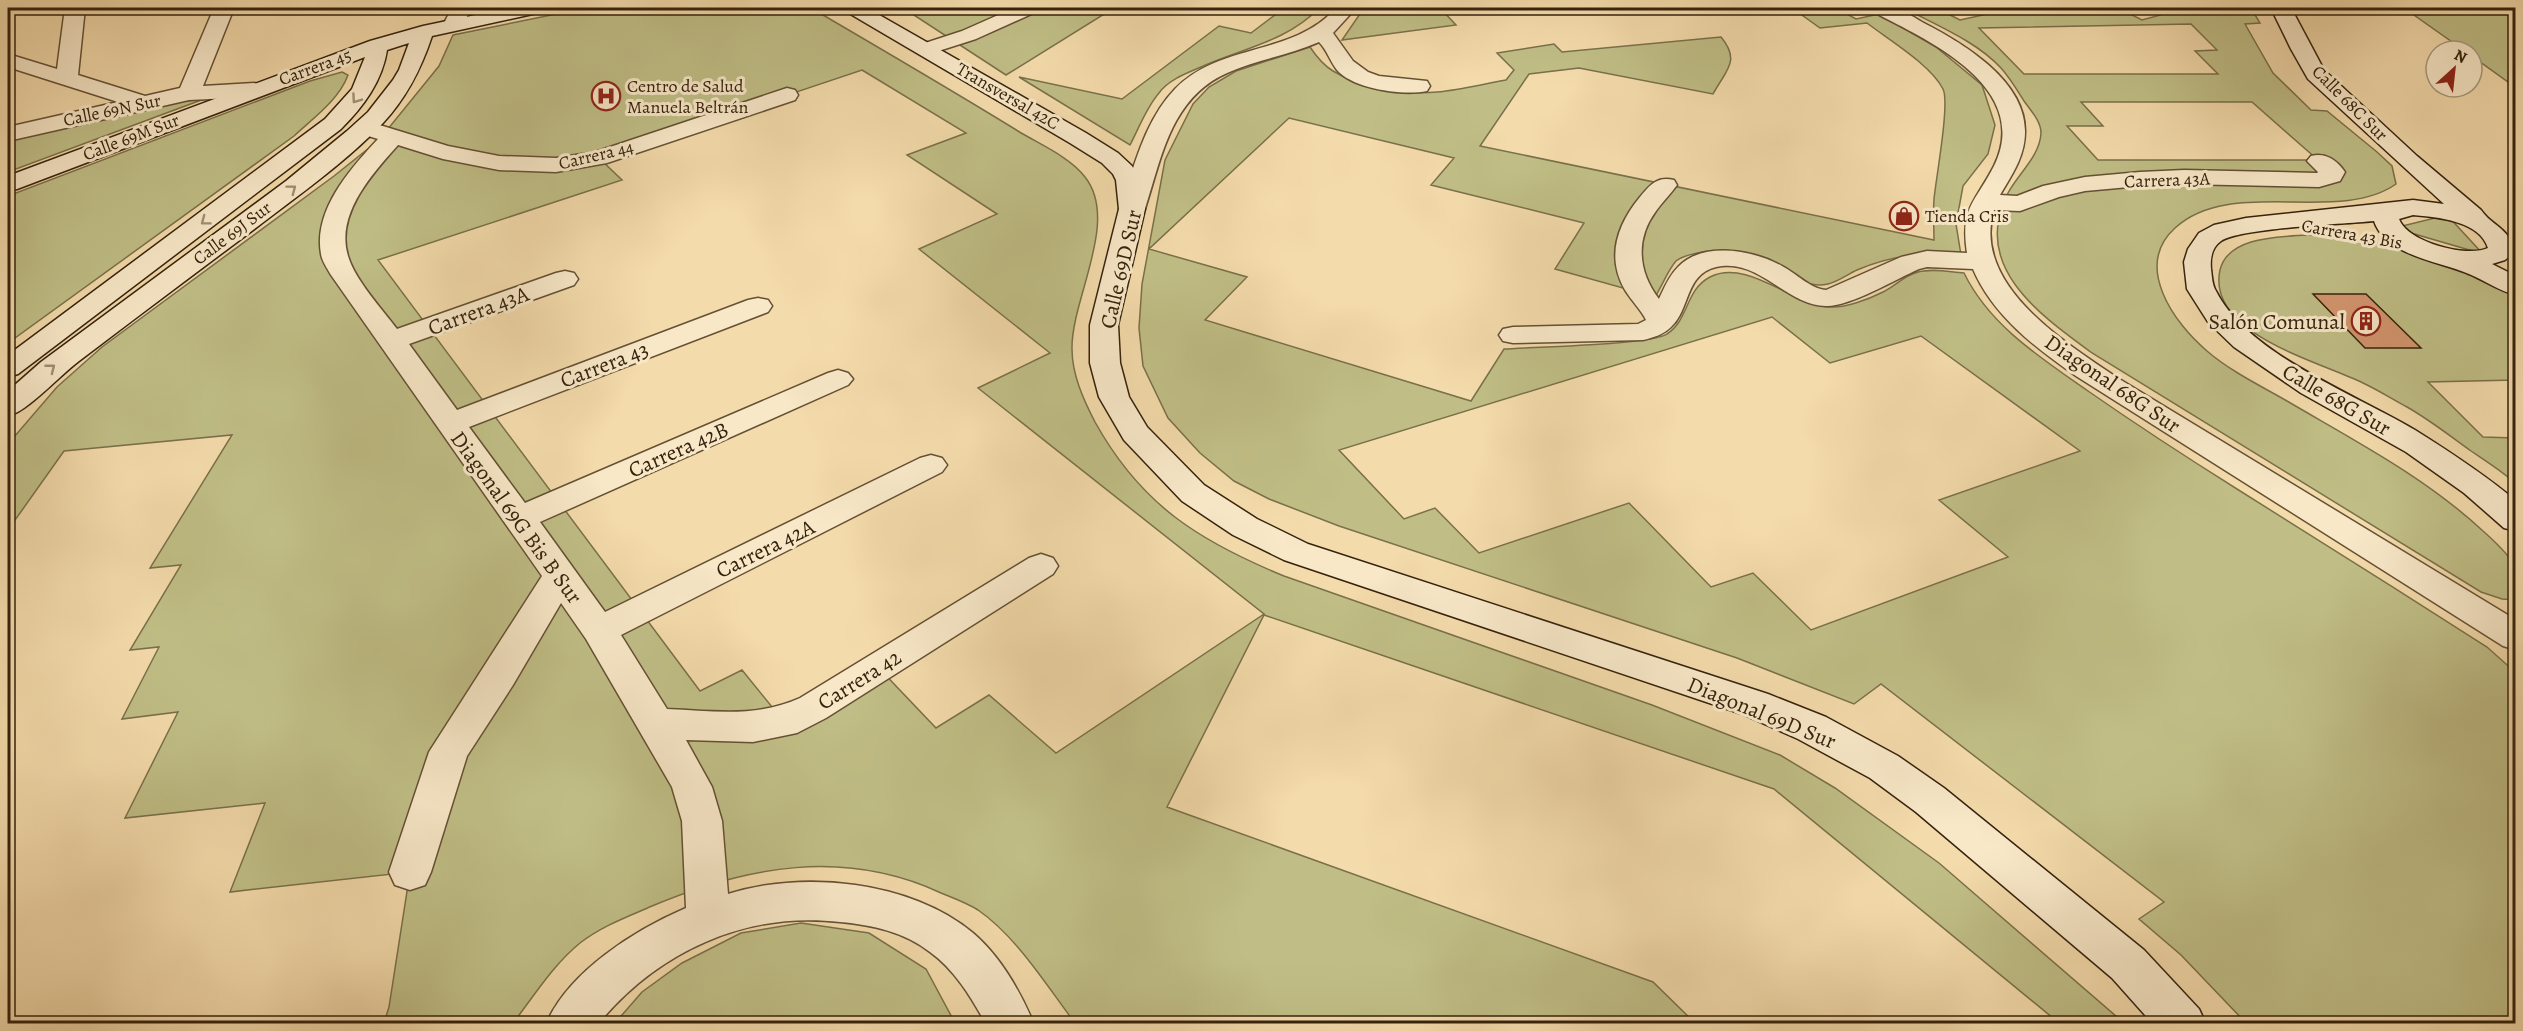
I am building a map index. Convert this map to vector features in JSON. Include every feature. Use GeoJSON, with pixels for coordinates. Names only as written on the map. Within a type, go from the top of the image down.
{"type":"FeatureCollection","features":[{"type":"Feature","properties":{"kind":"street"},"geometry":{"type":"LineString","coordinates":[[67,79],[75,8]]}},
{"type":"Feature","properties":{"kind":"street"},"geometry":{"type":"LineString","coordinates":[[189,93],[224,8]]}},
{"type":"Feature","properties":{"kind":"street","name":"Carrera 45"},"geometry":{"type":"LineString","coordinates":[[254,90],[377,45],[423,32],[458,16],[535,8]]}},
{"type":"Feature","properties":{"kind":"street","name":"Transversal 42C"},"geometry":{"type":"LineString","coordinates":[[854,8],[1110,158],[1123,171],[1128,180],[1132,209]]}},
{"type":"Feature","properties":{"kind":"street"},"geometry":{"type":"LineString","coordinates":[[926,49],[969,35],[1029,8]]}},
{"type":"Feature","properties":{"kind":"street","name":"Calle 69D Sur"},"geometry":{"type":"LineString","coordinates":[[1296,552],[1245,527],[1193,494],[1135,433],[1114,397],[1105,363],[1104,326],[1132,209],[1161,131],[1184,91],[1195,82],[1234,64],[1289,47],[1319,33],[1337,20],[1346,8]]}},
{"type":"Feature","properties":{"kind":"street","name":"Diagonal 68G Sur"},"geometry":{"type":"LineString","coordinates":[[1880,8],[1942,41],[1972,61],[1987,75],[2006,101],[2014,132],[2012,147],[2008,160],[1983,202],[1977,233],[1984,262],[1997,290],[2006,302],[2046,341],[2075,362],[2516,637]]}},
{"type":"Feature","properties":{"kind":"street","name":"Calle 68C Sur"},"geometry":{"type":"LineString","coordinates":[[2281,8],[2316,74],[2502,244]]}},
{"type":"Feature","properties":{"kind":"street","name":"Calle 69J Sur"},"geometry":{"type":"LineString","coordinates":[[8,407],[51,368],[295,186],[378,133],[410,70],[423,32]]}},
{"type":"Feature","properties":{"kind":"street"},"geometry":{"type":"LineString","coordinates":[[1319,33],[1332,41],[1347,68],[1388,84],[1419,86]]}},
{"type":"Feature","properties":{"kind":"street","name":"Calle 69J Sur"},"geometry":{"type":"LineString","coordinates":[[8,368],[333,124],[349,109],[367,82],[376,62],[377,45]]}},
{"type":"Feature","properties":{"kind":"street"},"geometry":{"type":"LineString","coordinates":[[8,60],[143,103]]}},
{"type":"Feature","properties":{"kind":"street","name":"Calle 69N Sur"},"geometry":{"type":"LineString","coordinates":[[8,134],[189,93],[254,90]]}},
{"type":"Feature","properties":{"kind":"street","name":"Calle 69M Sur"},"geometry":{"type":"LineString","coordinates":[[8,184],[254,90]]}},
{"type":"Feature","properties":{"kind":"street","name":"Carrera 44"},"geometry":{"type":"LineString","coordinates":[[378,133],[443,152],[499,163],[556,165],[599,158],[788,95]]}},
{"type":"Feature","properties":{"kind":"street","name":"Diagonal 69G Bis B Sur"},"geometry":{"type":"LineString","coordinates":[[378,133],[336,218],[333,237],[335,256],[344,275],[599,630],[657,724],[688,781],[702,821],[708,919]]}},
{"type":"Feature","properties":{"kind":"street","name":"Carrera 43A"},"geometry":{"type":"LineString","coordinates":[[1983,202],[2020,204],[2052,190],[2085,184],[2140,179],[2184,177],[2291,181],[2319,180],[2331,176],[2333,172],[2319,160]]}},
{"type":"Feature","properties":{"kind":"street","name":"Calle 68C Sur"},"geometry":{"type":"LineString","coordinates":[[2397,209],[2420,202],[2427,197],[2425,182],[2409,160]]}},
{"type":"Feature","properties":{"kind":"street"},"geometry":{"type":"LineString","coordinates":[[1662,321],[1637,288],[1626,252],[1631,228],[1640,212],[1665,185]]}},
{"type":"Feature","properties":{"kind":"street","name":"Carrera 43 Bis"},"geometry":{"type":"LineString","coordinates":[[2199,251],[2205,240],[2217,233],[2235,228],[2418,207],[2454,214],[2502,244]]}},
{"type":"Feature","properties":{"kind":"street"},"geometry":{"type":"LineString","coordinates":[[2397,209],[2385,216],[2386,224],[2394,233],[2516,286]]}},
{"type":"Feature","properties":{"kind":"street","name":"Carrera 43 Bis"},"geometry":{"type":"LineString","coordinates":[[2278,223],[2344,229],[2436,252]]}},
{"type":"Feature","properties":{"kind":"street"},"geometry":{"type":"LineString","coordinates":[[2436,252],[2482,259],[2495,256],[2502,251],[2502,244]]}},
{"type":"Feature","properties":{"kind":"street","name":"Calle 68G Sur"},"geometry":{"type":"LineString","coordinates":[[2199,251],[2197,278],[2202,293],[2224,325],[2243,342],[2266,358],[2440,460],[2480,489],[2516,520]]}},
{"type":"Feature","properties":{"kind":"street"},"geometry":{"type":"LineString","coordinates":[[1513,335],[1642,332],[1653,329],[1662,321],[1681,279],[1690,268],[1718,258],[1755,264],[1772,270],[1805,293],[1825,299],[1835,297],[1910,263],[1927,259],[1984,262]]}},
{"type":"Feature","properties":{"kind":"street","name":"Carrera 43A"},"geometry":{"type":"LineString","coordinates":[[391,341],[565,279]]}},
{"type":"Feature","properties":{"kind":"street","name":"Carrera 43"},"geometry":{"type":"LineString","coordinates":[[450,423],[759,306]]}},
{"type":"Feature","properties":{"kind":"street","name":"Carrera 42B"},"geometry":{"type":"LineString","coordinates":[[518,519],[838,380]]}},
{"type":"Feature","properties":{"kind":"street","name":"Carrera 42A"},"geometry":{"type":"LineString","coordinates":[[599,630],[931,465]]}},
{"type":"Feature","properties":{"kind":"street","name":"Diagonal 69D Sur"},"geometry":{"type":"LineString","coordinates":[[1296,552],[1692,682],[1755,704],[1812,728],[1884,767],[1930,800],[2128,964],[2183,1023]]}},
{"type":"Feature","properties":{"kind":"street","name":"Carrera 42"},"geometry":{"type":"LineString","coordinates":[[657,724],[753,727],[783,722],[813,708],[1041,566]]}},
{"type":"Feature","properties":{"kind":"street"},"geometry":{"type":"LineString","coordinates":[[411,872],[449,752],[500,675],[560,576]]}},
{"type":"Feature","properties":{"kind":"street"},"geometry":{"type":"LineString","coordinates":[[569,1023],[611,977],[643,952],[676,933],[708,919],[755,904],[799,900],[838,901],[880,908],[922,923],[956,945],[986,981],[1011,1023]]}},
{"type":"Feature","properties":{"kind":"shaded area"},"geometry":{"type":"Polygon","coordinates":[[[586,8],[804,8],[823,15],[920,72],[1063,157],[1085,177],[1094,195],[1098,215],[1096,238],[1074,329],[1072,358],[1076,377],[1095,422],[1113,451],[1132,476],[1175,517],[1225,549],[1284,576],[1652,705],[1780,755],[1835,788],[1939,863],[2124,1023],[2059,1023],[1774,789],[1264,615],[1167,807],[1653,982],[1695,1023],[1075,1023],[1006,934],[978,910],[905,879],[868,870],[832,867],[760,872],[724,881],[688,892],[615,922],[588,937],[570,952],[552,971],[513,1023],[384,1023],[389,1007],[410,872],[230,892],[265,803],[125,818],[178,712],[122,719],[159,647],[130,650],[181,565],[150,568],[232,435],[64,451],[8,530],[8,444],[57,387],[102,347],[334,176],[379,140],[439,66],[453,35],[586,8]],[[862,70],[599,158],[622,180],[378,260],[700,691],[742,670],[781,718],[874,663],[936,728],[989,695],[1056,753],[1264,614],[978,388],[1050,353],[919,249],[997,214],[907,155],[966,133],[862,70]]]}},
{"type":"Feature","properties":{"kind":"shaded area"},"geometry":{"type":"Polygon","coordinates":[[[903,8],[1114,8],[1006,75],[903,8]]]}},
{"type":"Feature","properties":{"kind":"shaded area"},"geometry":{"type":"Polygon","coordinates":[[[1267,8],[1319,8],[1293,29],[1279,36],[1178,77],[1167,84],[1150,105],[1130,145],[1019,77],[1122,99],[1219,26],[1251,33],[1280,11],[1267,8]]]}},
{"type":"Feature","properties":{"kind":"shaded area"},"geometry":{"type":"Polygon","coordinates":[[[1364,8],[1440,8],[1456,25],[1342,40],[1364,8]]]}},
{"type":"Feature","properties":{"kind":"shaded area"},"geometry":{"type":"Polygon","coordinates":[[[1792,8],[1836,8],[1856,19],[1879,14],[1936,47],[1982,85],[1995,125],[1988,154],[1963,186],[1956,224],[1961,255],[1921,254],[1896,258],[1857,270],[1832,283],[1819,285],[1801,281],[1761,258],[1747,253],[1724,250],[1702,252],[1676,261],[1655,297],[1555,269],[1584,223],[1431,185],[1454,158],[1289,118],[1149,249],[1247,277],[1205,320],[1471,401],[1504,349],[1616,343],[1657,338],[1674,328],[1691,297],[1702,283],[1710,277],[1724,273],[1739,273],[1770,284],[1801,299],[1836,307],[1850,305],[1871,297],[1918,272],[1935,270],[1964,273],[1975,292],[2002,325],[2052,366],[2180,453],[2487,647],[2515,672],[2515,1023],[2246,1023],[2181,955],[2139,919],[2164,902],[1881,684],[1854,704],[1737,658],[1339,526],[1269,499],[1234,481],[1200,453],[1168,418],[1143,366],[1139,328],[1142,284],[1165,160],[1193,104],[1209,87],[1236,71],[1310,47],[1329,69],[1344,77],[1384,89],[1424,93],[1506,80],[1514,70],[1497,53],[1554,44],[1562,52],[1721,37],[1727,45],[1731,59],[1727,72],[1713,94],[1579,68],[1529,74],[1480,146],[1934,240],[1934,199],[1945,109],[1943,89],[1919,62],[1867,23],[1820,28],[1792,8]],[[1772,317],[1339,450],[1404,519],[1435,508],[1479,553],[1629,503],[1711,587],[1753,573],[1811,630],[2008,557],[1939,500],[2080,451],[1921,336],[1830,363],[1772,317]]]}},
{"type":"Feature","properties":{"kind":"shaded area"},"geometry":{"type":"Polygon","coordinates":[[[1904,8],[1936,8],[1960,20],[2015,8],[2118,8],[2142,20],[2186,8],[2251,8],[2260,23],[2245,24],[2273,73],[2311,110],[2327,111],[2377,152],[2392,166],[2396,184],[2372,196],[2345,201],[2254,202],[2225,205],[2198,213],[2175,228],[2163,243],[2158,259],[2158,276],[2163,293],[2171,310],[2182,325],[2216,358],[2246,378],[2389,461],[2461,512],[2496,543],[2513,564],[2516,576],[2515,600],[2502,599],[2481,592],[2092,353],[2033,305],[2016,286],[2004,266],[1998,243],[1999,219],[2008,193],[2037,149],[2041,133],[2039,124],[2007,76],[1991,58],[1942,27],[1904,8]],[[2191,24],[1979,28],[2024,74],[2218,74],[2195,51],[2217,50],[2191,24]],[[2081,102],[2103,126],[2067,126],[2098,160],[2318,160],[2252,102],[2081,102]]]}},
{"type":"Feature","properties":{"kind":"shaded area"},"geometry":{"type":"Polygon","coordinates":[[[2404,8],[2515,8],[2515,87],[2484,65],[2484,39],[2448,39],[2404,8]]]}},
{"type":"Feature","properties":{"kind":"shaded area"},"geometry":{"type":"Polygon","coordinates":[[[342,72],[348,75],[338,93],[294,136],[8,343],[8,196],[310,81],[342,72]]]}},
{"type":"Feature","properties":{"kind":"shaded area"},"geometry":{"type":"Polygon","coordinates":[[[204,99],[8,172],[8,140],[168,103],[204,99]]]}},
{"type":"Feature","properties":{"kind":"shaded area"},"geometry":{"type":"Polygon","coordinates":[[[2447,215],[2483,254],[2394,228],[2447,215]]]}},
{"type":"Feature","properties":{"kind":"shaded area"},"geometry":{"type":"Polygon","coordinates":[[[2307,235],[2351,238],[2400,248],[2495,284],[2515,298],[2515,380],[2428,382],[2483,437],[2515,438],[2515,483],[2415,412],[2363,383],[2270,343],[2248,328],[2231,312],[2220,292],[2220,270],[2225,259],[2233,250],[2256,240],[2307,235]]]}},
{"type":"Feature","properties":{"kind":"shaded area"},"geometry":{"type":"Polygon","coordinates":[[[801,923],[869,933],[926,969],[955,1023],[615,1023],[642,992],[682,963],[741,933],[801,923]]]}},
{"type":"Feature","properties":{"kind":"building","name":"Salón Comunal"},"geometry":{"type":"Polygon","coordinates":[[[2313,294],[2366,294],[2421,348],[2365,348],[2313,294]]]}},
{"type":"Feature","properties":{"kind":"place","name":"Centro de Salud Manuela Beltrán"},"geometry":{"type":"Point","coordinates":[606,96]}},
{"type":"Feature","properties":{"kind":"place","name":"Tienda Cris"},"geometry":{"type":"Point","coordinates":[1904,216]}},
{"type":"Feature","properties":{"kind":"place","name":"Salón Comunal"},"geometry":{"type":"Point","coordinates":[2366,321]}}]}
